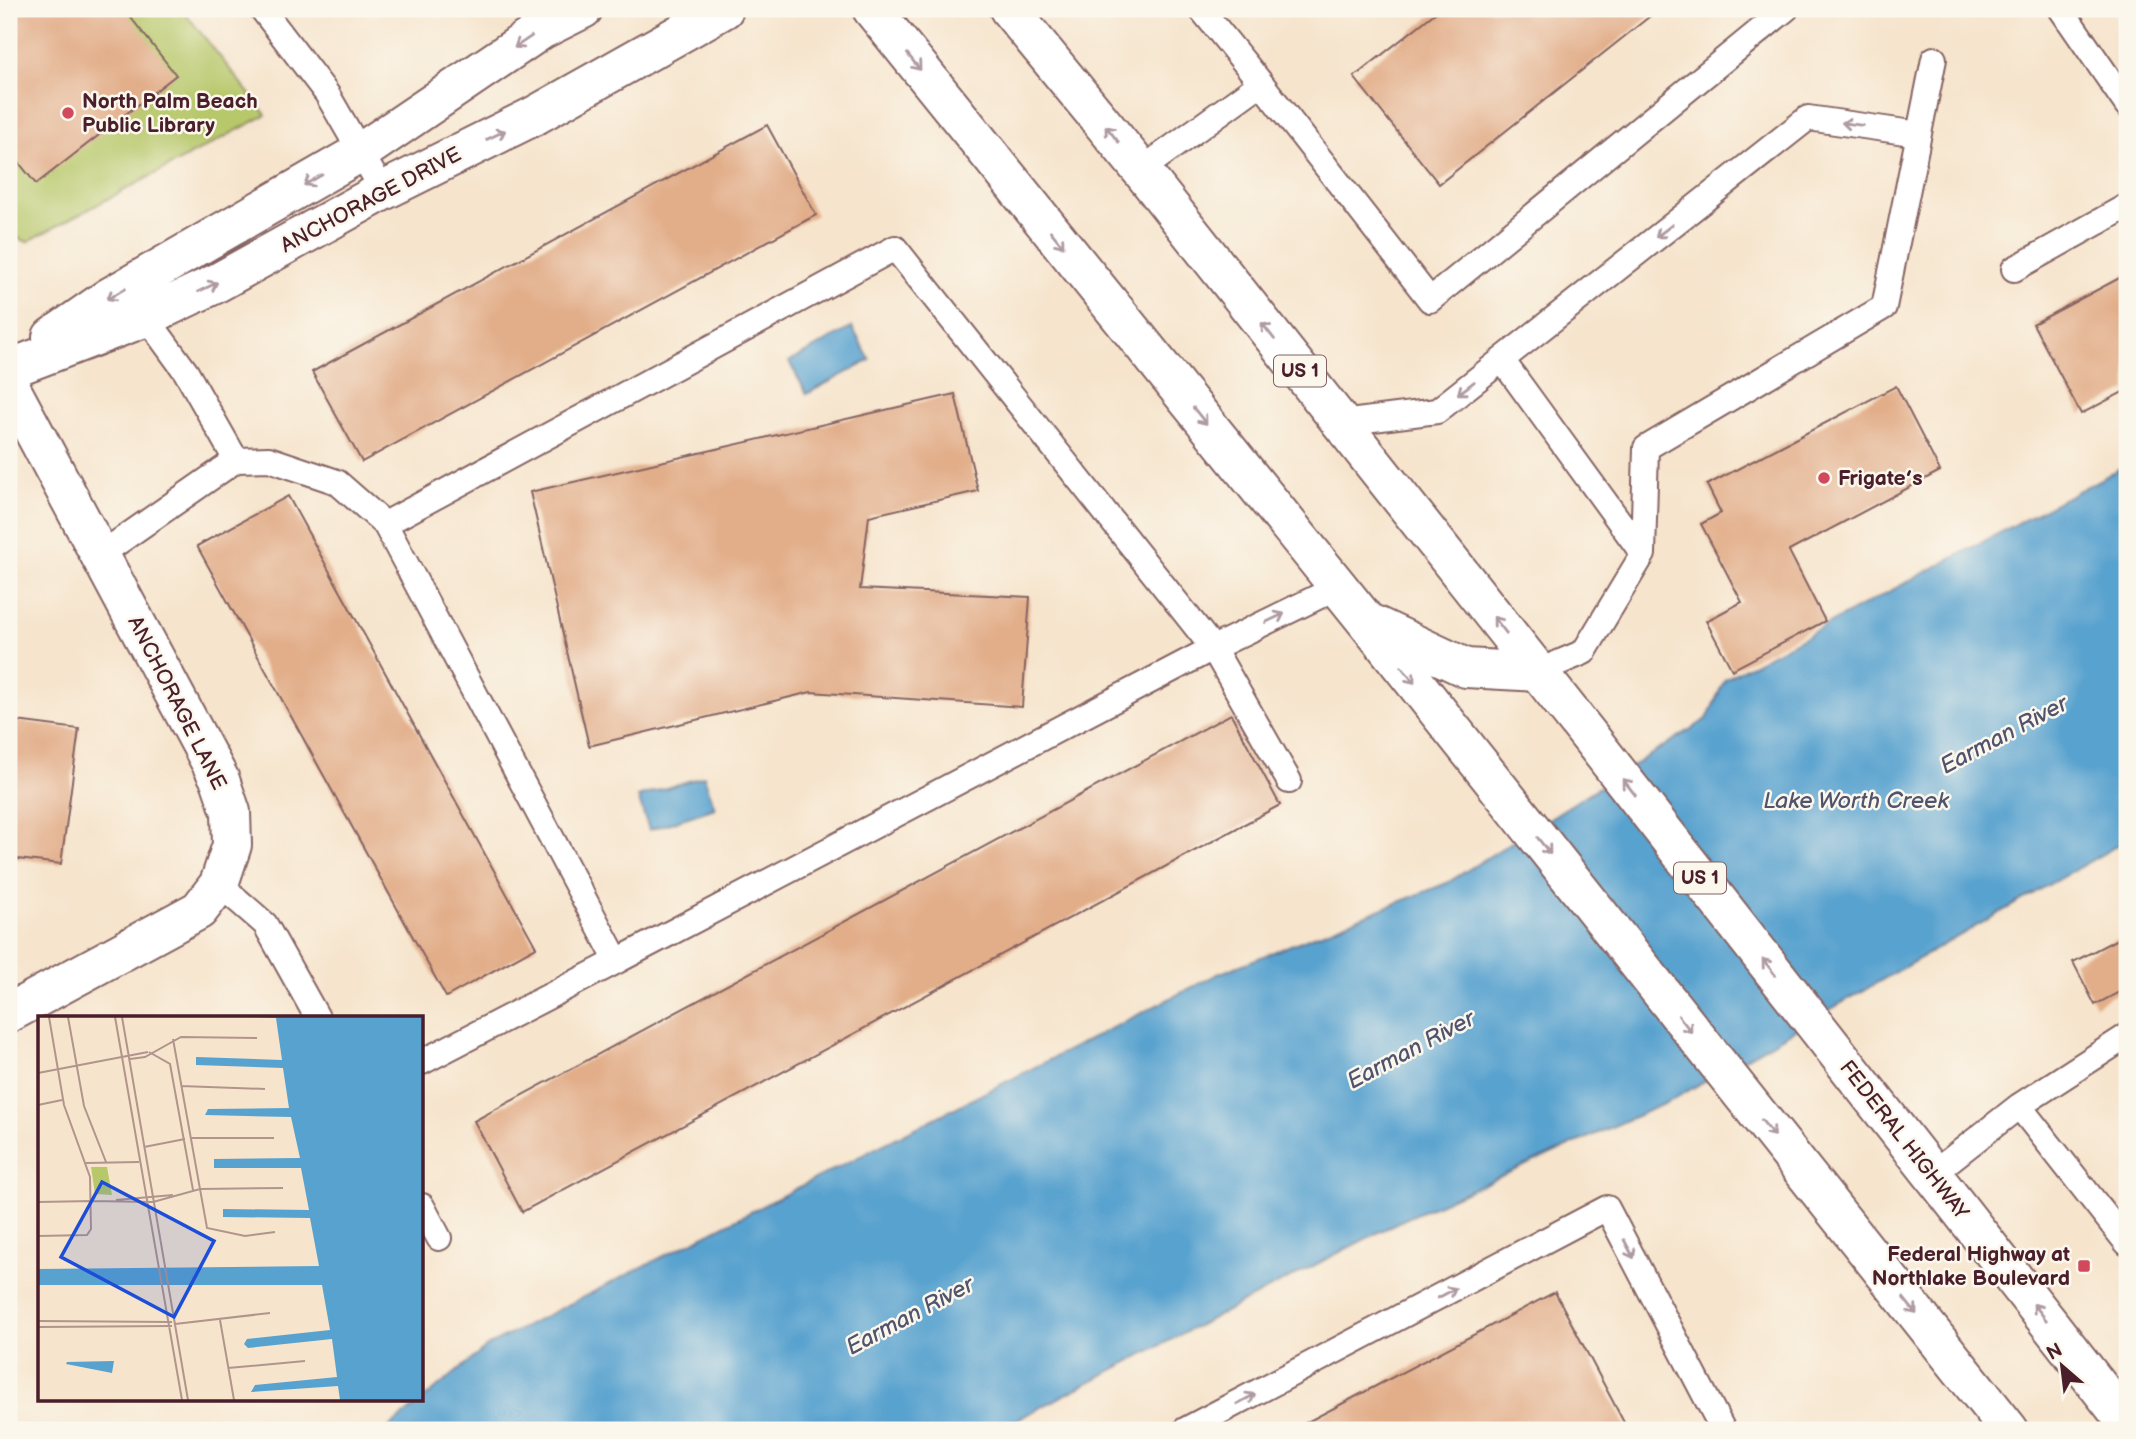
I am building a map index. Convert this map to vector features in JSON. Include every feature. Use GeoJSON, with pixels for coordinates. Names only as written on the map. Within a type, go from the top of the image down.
{"type":"FeatureCollection","features":[{"type":"Feature","properties":{"kind":"main road","name":"ANCHORAGE DRIVE"},"geometry":{"type":"LineString","coordinates":[[9,368],[108,298],[361,152],[541,30],[583,9]]}},
{"type":"Feature","properties":{"kind":"main road","name":"ANCHORAGE DRIVE"},"geometry":{"type":"LineString","coordinates":[[9,368],[146,317],[215,284],[383,191],[534,116],[724,9]]}},
{"type":"Feature","properties":{"kind":"main road"},"geometry":{"type":"LineString","coordinates":[[872,9],[1366,621],[2008,1430]]}},
{"type":"Feature","properties":{"kind":"main road","name":"US 1"},"geometry":{"type":"LineString","coordinates":[[1009,9],[1141,170],[1811,1021]]}},
{"type":"Feature","properties":{"kind":"main road","name":"ANCHORAGE LANE"},"geometry":{"type":"LineString","coordinates":[[9,385],[220,780],[231,812],[232,845],[219,884],[199,910],[9,1013]]}},
{"type":"Feature","properties":{"kind":"main road"},"geometry":{"type":"LineString","coordinates":[[1366,621],[1466,667],[1537,672]]}},
{"type":"Feature","properties":{"kind":"main road","name":"FEDERAL HIGHWAY"},"geometry":{"type":"LineString","coordinates":[[1811,1021],[2127,1423]]}},
{"type":"Feature","properties":{"kind":"lane"},"geometry":{"type":"LineString","coordinates":[[262,9],[327,94],[383,191]]}},
{"type":"Feature","properties":{"kind":"lane"},"geometry":{"type":"LineString","coordinates":[[1201,9],[1430,300],[1786,9]]}},
{"type":"Feature","properties":{"kind":"lane"},"geometry":{"type":"LineString","coordinates":[[2060,9],[2127,105]]}},
{"type":"Feature","properties":{"kind":"lane"},"geometry":{"type":"LineString","coordinates":[[1537,672],[1584,652],[1643,554],[1646,448],[1884,307],[1934,59]]}},
{"type":"Feature","properties":{"kind":"lane"},"geometry":{"type":"LineString","coordinates":[[1141,170],[1261,83]]}},
{"type":"Feature","properties":{"kind":"lane"},"geometry":{"type":"LineString","coordinates":[[1341,423],[1437,411],[1808,118],[1919,134]]}},
{"type":"Feature","properties":{"kind":"lane"},"geometry":{"type":"LineString","coordinates":[[2014,269],[2127,206]]}},
{"type":"Feature","properties":{"kind":"lane"},"geometry":{"type":"LineString","coordinates":[[385,524],[895,248],[1213,648],[1289,781]]}},
{"type":"Feature","properties":{"kind":"lane"},"geometry":{"type":"LineString","coordinates":[[146,317],[186,372],[236,460]]}},
{"type":"Feature","properties":{"kind":"lane"},"geometry":{"type":"LineString","coordinates":[[1502,360],[1643,554]]}},
{"type":"Feature","properties":{"kind":"lane"},"geometry":{"type":"LineString","coordinates":[[100,555],[236,460],[269,460],[337,482],[385,524],[617,961]]}},
{"type":"Feature","properties":{"kind":"lane"},"geometry":{"type":"LineString","coordinates":[[424,1061],[1213,648],[1338,587]]}},
{"type":"Feature","properties":{"kind":"lane"},"geometry":{"type":"LineString","coordinates":[[219,884],[265,924],[316,1016]]}},
{"type":"Feature","properties":{"kind":"lane"},"geometry":{"type":"LineString","coordinates":[[1931,1175],[2019,1106],[2126,1038]]}},
{"type":"Feature","properties":{"kind":"lane"},"geometry":{"type":"LineString","coordinates":[[2019,1106],[2127,1243]]}},
{"type":"Feature","properties":{"kind":"lane"},"geometry":{"type":"LineString","coordinates":[[1185,1430],[1607,1208],[1723,1430]]}},
{"type":"Feature","properties":{"kind":"lane"},"geometry":{"type":"LineString","coordinates":[[424,1210],[439,1238]]}},
{"type":"Feature","properties":{"kind":"green space"},"geometry":{"type":"Polygon","coordinates":[[[9,9],[182,9],[266,115],[27,242],[9,234],[9,9]]]}},
{"type":"Feature","properties":{"kind":"water"},"geometry":{"type":"Polygon","coordinates":[[[852,327],[870,360],[807,394],[789,362],[852,327]]]}},
{"type":"Feature","properties":{"kind":"water","name":"Lake Worth Creek"},"geometry":{"type":"Polygon","coordinates":[[[2127,465],[2127,840],[1670,1101],[1398,1222],[997,1430],[386,1430],[489,1345],[1218,974],[1447,883],[1707,719],[1725,679],[2127,465]]]}},
{"type":"Feature","properties":{"kind":"water"},"geometry":{"type":"Polygon","coordinates":[[[704,776],[715,808],[649,830],[638,797],[704,776]]]}},
{"type":"Feature","properties":{"kind":"building","name":"North Palm Beach Public Library"},"geometry":{"type":"Polygon","coordinates":[[[9,9],[124,9],[176,75],[36,184],[9,150],[9,9]]]}},
{"type":"Feature","properties":{"kind":"building"},"geometry":{"type":"Polygon","coordinates":[[[1440,9],[1659,9],[1439,184],[1354,77],[1440,9]]]}},
{"type":"Feature","properties":{"kind":"building"},"geometry":{"type":"Polygon","coordinates":[[[767,125],[816,215],[362,462],[312,372],[767,125]]]}},
{"type":"Feature","properties":{"kind":"building"},"geometry":{"type":"Polygon","coordinates":[[[2127,274],[2127,390],[2081,414],[2033,324],[2127,274]]]}},
{"type":"Feature","properties":{"kind":"building","name":"Frigate’s"},"geometry":{"type":"Polygon","coordinates":[[[1896,386],[1940,471],[1789,551],[1825,621],[1732,670],[1706,621],[1742,602],[1701,524],[1721,513],[1707,485],[1896,386]]]}},
{"type":"Feature","properties":{"kind":"building"},"geometry":{"type":"Polygon","coordinates":[[[955,394],[978,491],[869,516],[860,589],[1030,597],[1022,707],[811,692],[589,746],[530,492],[955,394]]]}},
{"type":"Feature","properties":{"kind":"building"},"geometry":{"type":"Polygon","coordinates":[[[288,496],[536,947],[446,997],[197,546],[288,496]]]}},
{"type":"Feature","properties":{"kind":"building"},"geometry":{"type":"Polygon","coordinates":[[[1231,714],[1280,805],[522,1212],[474,1121],[1231,714]]]}},
{"type":"Feature","properties":{"kind":"building"},"geometry":{"type":"Polygon","coordinates":[[[9,720],[79,729],[61,864],[9,858],[9,720]]]}},
{"type":"Feature","properties":{"kind":"building"},"geometry":{"type":"Polygon","coordinates":[[[2127,934],[2127,988],[2095,1005],[2073,962],[2127,934]]]}},
{"type":"Feature","properties":{"kind":"building"},"geometry":{"type":"Polygon","coordinates":[[[1555,1292],[1628,1430],[1292,1430],[1555,1292]]]}},
{"type":"Feature","properties":{"kind":"place","name":"North Palm Beach Public Library"},"geometry":{"type":"Point","coordinates":[68,113]}},
{"type":"Feature","properties":{"kind":"place","name":"Frigate’s"},"geometry":{"type":"Point","coordinates":[1824,478]}},
{"type":"Feature","properties":{"kind":"place","name":"Federal Highway at Northlake Boulevard"},"geometry":{"type":"Point","coordinates":[2084,1266]}},
{"type":"Feature","properties":{"kind":"water label","name":"Earman River"},"geometry":{"type":"Point","coordinates":[2004,735]}},
{"type":"Feature","properties":{"kind":"water label","name":"Earman River"},"geometry":{"type":"Point","coordinates":[1411,1050]}},
{"type":"Feature","properties":{"kind":"water label","name":"Earman River"},"geometry":{"type":"Point","coordinates":[910,1316]}}]}
